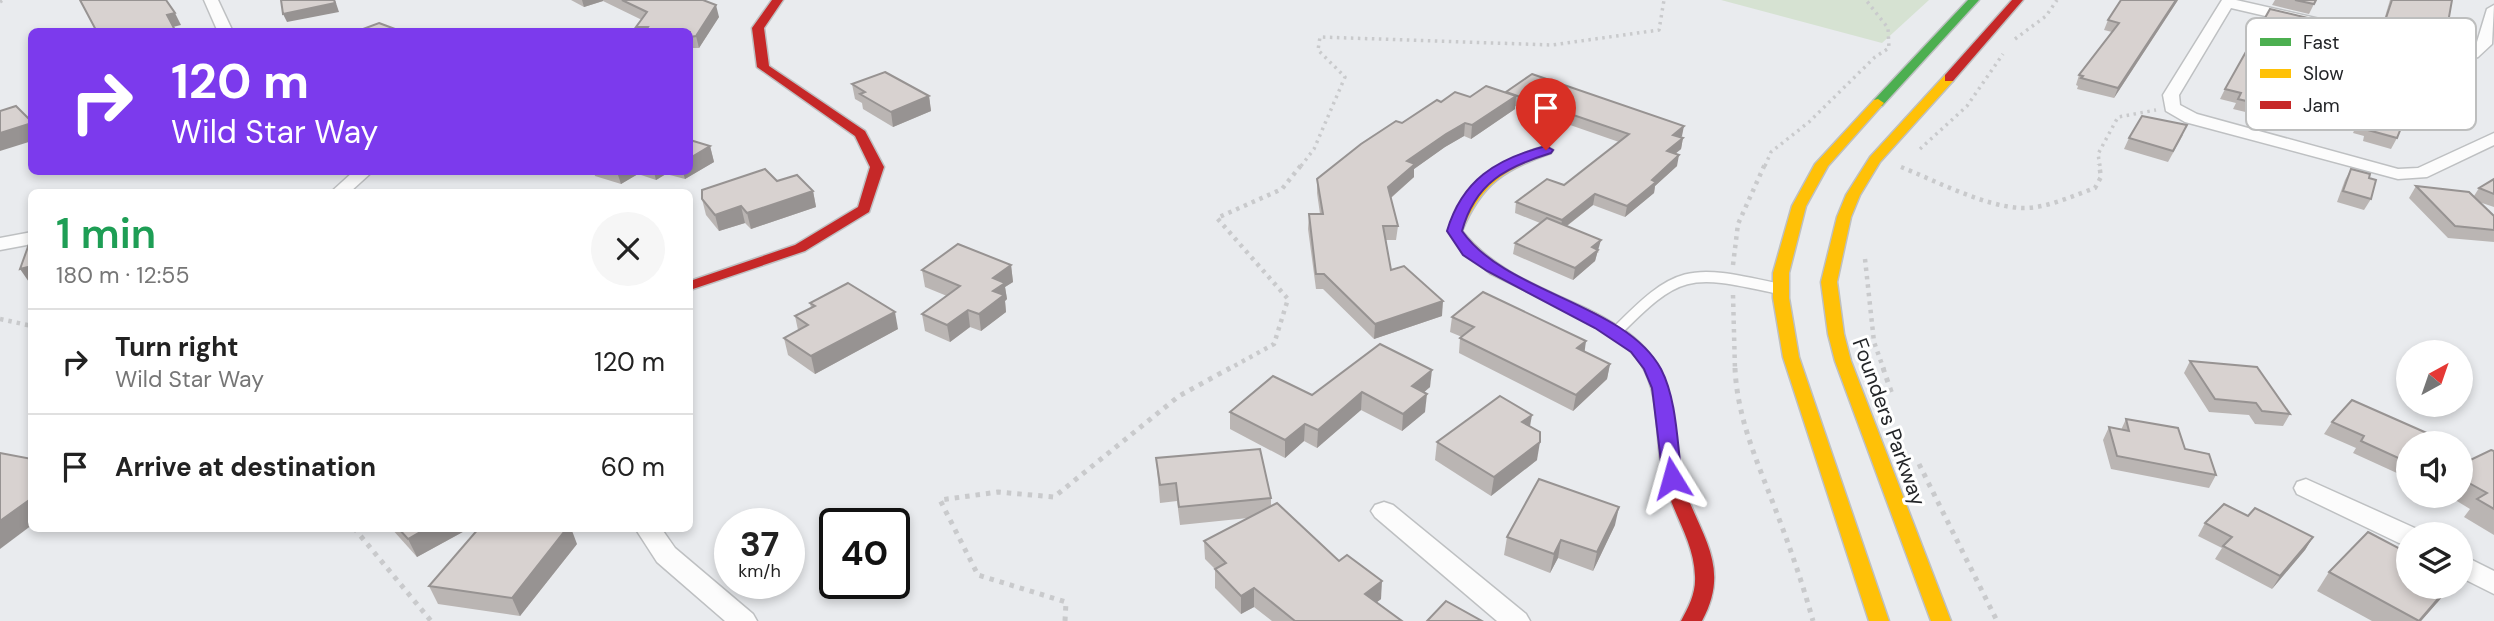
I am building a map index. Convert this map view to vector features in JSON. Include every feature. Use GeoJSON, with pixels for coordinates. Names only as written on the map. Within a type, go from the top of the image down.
{"type":"FeatureCollection","features":[{"type":"Feature","properties":{"kind":"main road"},"geometry":{"type":"LineString","coordinates":[[693,285],[800,248],[864,209],[877,167],[860,134],[763,67],[758,28],[777,0]]}},
{"type":"Feature","properties":{"kind":"main road"},"geometry":{"type":"LineString","coordinates":[[1878,621],[1791,357],[1781,289],[1785,251],[1799,206],[1834,148],[1974,0]]}},
{"type":"Feature","properties":{"kind":"main road","name":"Founders Parkway"},"geometry":{"type":"LineString","coordinates":[[1941,621],[1843,361],[1836,334],[1829,282],[1844,216],[1853,195],[1875,160],[2018,0]]}},
{"type":"Feature","properties":{"kind":"main road"},"geometry":{"type":"LineString","coordinates":[[1546,150],[1511,161],[1490,175],[1462,206],[1455,231],[1469,251],[1492,268],[1615,334],[1637,349],[1652,368],[1660,388],[1672,478],[1706,572],[1698,614],[1691,621]]}},
{"type":"Feature","properties":{"kind":"street"},"geometry":{"type":"LineString","coordinates":[[211,0],[224,28]]}},
{"type":"Feature","properties":{"kind":"street"},"geometry":{"type":"LineString","coordinates":[[771,0],[777,0]]}},
{"type":"Feature","properties":{"kind":"street"},"geometry":{"type":"LineString","coordinates":[[2299,18],[2228,1],[2171,95],[2172,107],[2191,118],[2398,174],[2421,173],[2494,138]]}},
{"type":"Feature","properties":{"kind":"street"},"geometry":{"type":"LineString","coordinates":[[2476,51],[2484,44],[2494,9]]}},
{"type":"Feature","properties":{"kind":"street"},"geometry":{"type":"LineString","coordinates":[[343,189],[360,175]]}},
{"type":"Feature","properties":{"kind":"street"},"geometry":{"type":"LineString","coordinates":[[0,244],[28,239]]}},
{"type":"Feature","properties":{"kind":"street"},"geometry":{"type":"LineString","coordinates":[[2306,488],[2396,530]]}},
{"type":"Feature","properties":{"kind":"street"},"geometry":{"type":"LineString","coordinates":[[1384,511],[1516,621]]}},
{"type":"Feature","properties":{"kind":"street"},"geometry":{"type":"LineString","coordinates":[[650,532],[666,555],[743,621]]}},
{"type":"Feature","properties":{"kind":"street"},"geometry":{"type":"LineString","coordinates":[[2473,572],[2494,584]]}},
{"type":"Feature","properties":{"kind":"lane"},"geometry":{"type":"LineString","coordinates":[[1615,334],[1668,285],[1683,280],[1698,276],[1781,289]]}},
{"type":"Feature","properties":{"kind":"path"},"geometry":{"type":"LineString","coordinates":[[1065,621],[1066,601],[978,575],[940,500],[998,492],[1054,497],[1180,396],[1274,344],[1288,299],[1217,218],[1282,189],[1314,149],[1345,76],[1318,50],[1320,37],[1552,45],[1660,30],[1664,0]]}},
{"type":"Feature","properties":{"kind":"path"},"geometry":{"type":"LineString","coordinates":[[1866,0],[1888,28],[1889,48],[1875,57]]}},
{"type":"Feature","properties":{"kind":"path"},"geometry":{"type":"LineString","coordinates":[[1915,152],[1957,120],[1984,88],[2009,44],[2046,16],[2057,0]]}},
{"type":"Feature","properties":{"kind":"path"},"geometry":{"type":"LineString","coordinates":[[1906,159],[1897,166],[1986,200],[2021,208],[2045,205],[2095,188],[2101,177],[2098,154],[2118,117],[2172,107]]}},
{"type":"Feature","properties":{"kind":"path"},"geometry":{"type":"LineString","coordinates":[[1864,248],[1874,342],[1895,403]]}},
{"type":"Feature","properties":{"kind":"path"},"geometry":{"type":"LineString","coordinates":[[0,318],[28,325]]}},
{"type":"Feature","properties":{"kind":"path"},"geometry":{"type":"LineString","coordinates":[[1913,452],[1997,621]]}},
{"type":"Feature","properties":{"kind":"path"},"geometry":{"type":"LineString","coordinates":[[357,532],[431,621]]}},
{"type":"Feature","properties":{"kind":"green space"},"geometry":{"type":"Polygon","coordinates":[[[1721,0],[1929,0],[1882,43],[1721,0]]]}},
{"type":"Feature","properties":{"kind":"building"},"geometry":{"type":"Polygon","coordinates":[[[80,0],[166,0],[175,13],[167,15],[174,28],[95,28],[80,0]]]}},
{"type":"Feature","properties":{"kind":"building"},"geometry":{"type":"Polygon","coordinates":[[[281,0],[334,0],[335,3],[283,14],[281,0]]]}},
{"type":"Feature","properties":{"kind":"building"},"geometry":{"type":"Polygon","coordinates":[[[622,0],[703,0],[716,5],[696,36],[693,36],[693,28],[636,27],[647,12],[622,0]]]}},
{"type":"Feature","properties":{"kind":"building"},"geometry":{"type":"Polygon","coordinates":[[[2121,0],[2176,0],[2118,88],[2081,78],[2083,76],[2079,75],[2119,23],[2108,20],[2121,0]]]}},
{"type":"Feature","properties":{"kind":"building"},"geometry":{"type":"Polygon","coordinates":[[[2295,0],[2316,0],[2314,4],[2295,0]]]}},
{"type":"Feature","properties":{"kind":"building"},"geometry":{"type":"Polygon","coordinates":[[[2392,0],[2452,0],[2449,18],[2386,18],[2392,0]]]}},
{"type":"Feature","properties":{"kind":"building"},"geometry":{"type":"Polygon","coordinates":[[[2270,9],[2308,18],[2265,18],[2270,9]]]}},
{"type":"Feature","properties":{"kind":"building"},"geometry":{"type":"Polygon","coordinates":[[[379,23],[392,28],[366,28],[379,23]]]}},
{"type":"Feature","properties":{"kind":"building"},"geometry":{"type":"Polygon","coordinates":[[[2246,52],[2246,101],[2238,99],[2241,93],[2225,89],[2246,52]]]}},
{"type":"Feature","properties":{"kind":"building"},"geometry":{"type":"Polygon","coordinates":[[[885,72],[929,96],[891,112],[860,94],[865,92],[852,84],[885,72]]]}},
{"type":"Feature","properties":{"kind":"building"},"geometry":{"type":"Polygon","coordinates":[[[1532,74],[1684,126],[1673,135],[1683,138],[1667,151],[1679,155],[1652,180],[1656,182],[1627,206],[1595,194],[1562,220],[1516,202],[1547,179],[1564,185],[1629,134],[1506,92],[1532,74]]]}},
{"type":"Feature","properties":{"kind":"building"},"geometry":{"type":"Polygon","coordinates":[[[1486,86],[1516,96],[1472,125],[1465,123],[1446,134],[1407,161],[1415,164],[1388,187],[1398,226],[1383,226],[1391,270],[1404,266],[1443,301],[1375,324],[1324,274],[1316,274],[1309,214],[1323,214],[1317,179],[1361,144],[1396,121],[1402,123],[1437,100],[1441,102],[1455,92],[1470,97],[1486,86]]]}},
{"type":"Feature","properties":{"kind":"building"},"geometry":{"type":"Polygon","coordinates":[[[16,106],[28,118],[28,124],[0,133],[0,111],[16,106]]]}},
{"type":"Feature","properties":{"kind":"building"},"geometry":{"type":"Polygon","coordinates":[[[2142,116],[2187,125],[2173,151],[2129,138],[2142,116]]]}},
{"type":"Feature","properties":{"kind":"building"},"geometry":{"type":"Polygon","coordinates":[[[2368,130],[2400,130],[2397,138],[2368,130]]]}},
{"type":"Feature","properties":{"kind":"building"},"geometry":{"type":"Polygon","coordinates":[[[693,141],[710,146],[693,156],[693,141]]]}},
{"type":"Feature","properties":{"kind":"building"},"geometry":{"type":"Polygon","coordinates":[[[765,169],[777,181],[797,175],[813,191],[747,213],[741,206],[715,215],[702,199],[702,190],[765,169]]]}},
{"type":"Feature","properties":{"kind":"building"},"geometry":{"type":"Polygon","coordinates":[[[2351,169],[2370,174],[2369,178],[2376,180],[2371,199],[2343,191],[2351,169]]]}},
{"type":"Feature","properties":{"kind":"building"},"geometry":{"type":"Polygon","coordinates":[[[2494,179],[2494,194],[2479,188],[2494,179]]]}},
{"type":"Feature","properties":{"kind":"building"},"geometry":{"type":"Polygon","coordinates":[[[2416,186],[2469,192],[2494,216],[2494,230],[2455,226],[2416,186]]]}},
{"type":"Feature","properties":{"kind":"building"},"geometry":{"type":"Polygon","coordinates":[[[1547,218],[1601,240],[1592,247],[1598,250],[1575,268],[1515,243],[1547,218]]]}},
{"type":"Feature","properties":{"kind":"building"},"geometry":{"type":"Polygon","coordinates":[[[958,244],[1011,265],[993,278],[1005,283],[993,291],[1004,295],[979,314],[968,310],[947,325],[922,314],[960,286],[922,270],[958,244]]]}},
{"type":"Feature","properties":{"kind":"building"},"geometry":{"type":"Polygon","coordinates":[[[28,247],[28,267],[20,269],[28,247]]]}},
{"type":"Feature","properties":{"kind":"building"},"geometry":{"type":"Polygon","coordinates":[[[848,283],[895,312],[811,356],[784,338],[808,325],[795,316],[815,306],[810,303],[848,283]]]}},
{"type":"Feature","properties":{"kind":"building"},"geometry":{"type":"Polygon","coordinates":[[[1483,292],[1586,341],[1577,348],[1610,364],[1576,395],[1460,338],[1474,327],[1452,317],[1483,292]]]}},
{"type":"Feature","properties":{"kind":"building"},"geometry":{"type":"Polygon","coordinates":[[[1380,344],[1432,370],[1412,386],[1427,394],[1403,414],[1362,392],[1318,430],[1305,424],[1285,440],[1230,412],[1273,376],[1312,395],[1380,344]]]}},
{"type":"Feature","properties":{"kind":"building"},"geometry":{"type":"Polygon","coordinates":[[[2190,361],[2257,367],[2290,414],[2262,411],[2256,403],[2215,399],[2190,361]]]}},
{"type":"Feature","properties":{"kind":"building"},"geometry":{"type":"Polygon","coordinates":[[[1500,396],[1532,415],[1522,422],[1540,432],[1540,442],[1494,477],[1437,442],[1500,396]]]}},
{"type":"Feature","properties":{"kind":"building"},"geometry":{"type":"Polygon","coordinates":[[[2352,400],[2422,431],[2396,431],[2396,457],[2361,441],[2364,436],[2332,422],[2352,400]]]}},
{"type":"Feature","properties":{"kind":"building"},"geometry":{"type":"Polygon","coordinates":[[[2126,419],[2178,428],[2185,449],[2209,454],[2216,475],[2117,456],[2109,427],[2129,431],[2126,419]]]}},
{"type":"Feature","properties":{"kind":"building"},"geometry":{"type":"Polygon","coordinates":[[[1260,449],[1271,498],[1179,507],[1176,483],[1160,485],[1156,458],[1260,449]]]}},
{"type":"Feature","properties":{"kind":"building"},"geometry":{"type":"Polygon","coordinates":[[[2494,451],[2494,509],[2477,499],[2487,493],[2473,485],[2473,459],[2494,451]]]}},
{"type":"Feature","properties":{"kind":"building"},"geometry":{"type":"Polygon","coordinates":[[[0,453],[28,458],[28,501],[0,521],[0,453]]]}},
{"type":"Feature","properties":{"kind":"building"},"geometry":{"type":"Polygon","coordinates":[[[1539,479],[1619,507],[1597,552],[1561,540],[1554,554],[1507,537],[1539,479]]]}},
{"type":"Feature","properties":{"kind":"building"},"geometry":{"type":"Polygon","coordinates":[[[1277,503],[1339,561],[1347,555],[1382,581],[1365,594],[1402,621],[1295,621],[1254,588],[1241,596],[1215,569],[1226,563],[1204,541],[1277,503]]]}},
{"type":"Feature","properties":{"kind":"building"},"geometry":{"type":"Polygon","coordinates":[[[2224,504],[2248,516],[2255,508],[2313,537],[2280,576],[2223,546],[2232,537],[2205,523],[2224,504]]]}},
{"type":"Feature","properties":{"kind":"building"},"geometry":{"type":"Polygon","coordinates":[[[402,532],[420,532],[408,539],[402,532]]]}},
{"type":"Feature","properties":{"kind":"building"},"geometry":{"type":"Polygon","coordinates":[[[476,532],[564,532],[512,598],[429,586],[476,532]]]}},
{"type":"Feature","properties":{"kind":"building"},"geometry":{"type":"Polygon","coordinates":[[[2368,532],[2396,547],[2396,599],[2438,599],[2419,621],[2329,572],[2368,532]]]}},
{"type":"Feature","properties":{"kind":"building"},"geometry":{"type":"Polygon","coordinates":[[[1446,601],[1482,621],[1427,621],[1446,601]]]}},
{"type":"Feature","properties":{"kind":"traffic: fast"},"geometry":{"type":"LineString","coordinates":[[1878,103],[1974,0]]}},
{"type":"Feature","properties":{"kind":"traffic: slow"},"geometry":{"type":"LineString","coordinates":[[1941,621],[1843,361],[1836,334],[1829,282],[1844,217],[1853,195],[1875,160],[1949,78]]}},
{"type":"Feature","properties":{"kind":"traffic: slow"},"geometry":{"type":"LineString","coordinates":[[1878,103],[1822,164],[1799,206],[1781,273],[1781,298],[1791,357],[1879,621]]}},
{"type":"Feature","properties":{"kind":"traffic: slow"},"geometry":{"type":"LineString","coordinates":[[1546,150],[1514,163],[1489,178],[1470,200],[1455,231],[1467,247],[1496,271],[1583,313]]}},
{"type":"Feature","properties":{"kind":"traffic: jam"},"geometry":{"type":"LineString","coordinates":[[693,285],[800,248],[864,209],[877,167],[860,134],[763,67],[758,28],[778,0]]}},
{"type":"Feature","properties":{"kind":"traffic: jam"},"geometry":{"type":"LineString","coordinates":[[1949,78],[2018,0]]}},
{"type":"Feature","properties":{"kind":"traffic: jam"},"geometry":{"type":"LineString","coordinates":[[1583,313],[1629,341],[1644,356],[1661,392],[1673,480],[1704,563],[1703,593],[1691,621]]}},
{"type":"Feature","properties":{"kind":"route"},"geometry":{"type":"LineString","coordinates":[[1546,150],[1511,161],[1490,175],[1462,206],[1455,231],[1469,251],[1492,268],[1601,324],[1637,349],[1652,368],[1660,388],[1672,478]]}}]}
